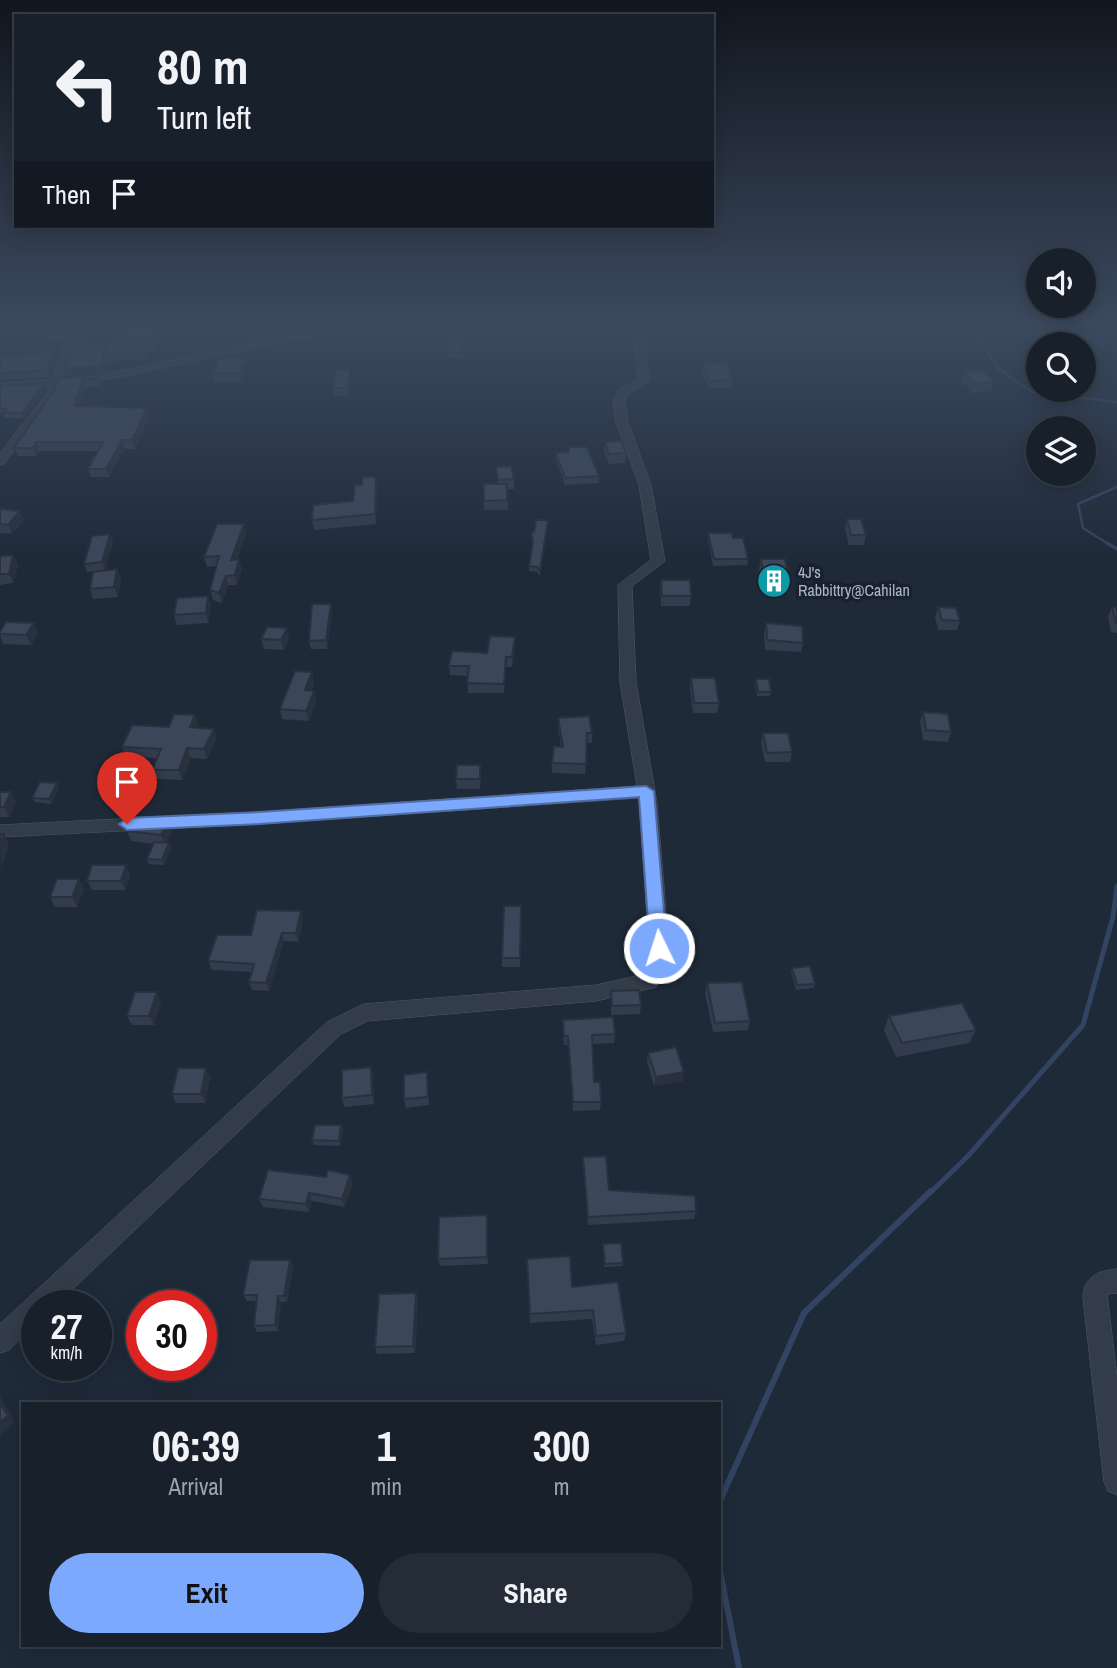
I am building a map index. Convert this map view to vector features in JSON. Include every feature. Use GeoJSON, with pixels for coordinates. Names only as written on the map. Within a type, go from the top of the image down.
{"type":"FeatureCollection","features":[{"type":"Feature","properties":{"kind":"street"},"geometry":{"type":"LineString","coordinates":[[0,461],[43,405]]}},
{"type":"Feature","properties":{"kind":"street"},"geometry":{"type":"LineString","coordinates":[[54,1290],[334,1028],[364,1013],[596,993],[649,981],[659,948],[646,791],[628,682],[624,600],[625,585],[658,561],[645,485],[622,422],[620,405]]}},
{"type":"Feature","properties":{"kind":"street"},"geometry":{"type":"LineString","coordinates":[[0,831],[259,818],[646,791]]}},
{"type":"Feature","properties":{"kind":"street"},"geometry":{"type":"LineString","coordinates":[[1117,1281],[1107,1281],[1095,1289],[1117,1482]]}},
{"type":"Feature","properties":{"kind":"street"},"geometry":{"type":"LineString","coordinates":[[0,1340],[21,1321]]}},
{"type":"Feature","properties":{"kind":"building"},"geometry":{"type":"Polygon","coordinates":[[[0,405],[28,405],[22,413],[3,413],[6,409],[0,409],[0,405]]]}},
{"type":"Feature","properties":{"kind":"building"},"geometry":{"type":"Polygon","coordinates":[[[44,405],[147,408],[132,440],[122,440],[106,469],[88,469],[103,442],[36,442],[33,448],[14,448],[44,405]]]}},
{"type":"Feature","properties":{"kind":"building"},"geometry":{"type":"Polygon","coordinates":[[[621,441],[626,453],[609,454],[605,442],[621,441]]]}},
{"type":"Feature","properties":{"kind":"building"},"geometry":{"type":"Polygon","coordinates":[[[569,447],[587,447],[599,476],[565,478],[556,453],[569,452],[569,447]]]}},
{"type":"Feature","properties":{"kind":"building"},"geometry":{"type":"Polygon","coordinates":[[[511,466],[514,479],[498,480],[496,467],[511,466]]]}},
{"type":"Feature","properties":{"kind":"building"},"geometry":{"type":"Polygon","coordinates":[[[363,477],[376,477],[375,514],[312,520],[313,505],[353,501],[355,485],[362,485],[363,477]]]}},
{"type":"Feature","properties":{"kind":"building"},"geometry":{"type":"Polygon","coordinates":[[[484,484],[507,484],[507,500],[484,501],[484,484]]]}},
{"type":"Feature","properties":{"kind":"building"},"geometry":{"type":"Polygon","coordinates":[[[0,509],[20,511],[8,525],[0,524],[0,509]]]}},
{"type":"Feature","properties":{"kind":"building"},"geometry":{"type":"Polygon","coordinates":[[[847,519],[861,519],[866,535],[851,535],[847,519]]]}},
{"type":"Feature","properties":{"kind":"building"},"geometry":{"type":"Polygon","coordinates":[[[536,520],[548,520],[540,571],[537,567],[529,566],[533,541],[531,532],[534,532],[536,520]]]}},
{"type":"Feature","properties":{"kind":"building"},"geometry":{"type":"Polygon","coordinates":[[[217,524],[244,524],[231,560],[239,559],[235,575],[226,576],[219,593],[210,590],[219,556],[204,557],[217,524]]]}},
{"type":"Feature","properties":{"kind":"building"},"geometry":{"type":"Polygon","coordinates":[[[708,533],[732,533],[733,538],[743,538],[748,559],[714,559],[708,533]]]}},
{"type":"Feature","properties":{"kind":"building"},"geometry":{"type":"Polygon","coordinates":[[[110,534],[102,562],[84,564],[92,536],[110,534]]]}},
{"type":"Feature","properties":{"kind":"building"},"geometry":{"type":"Polygon","coordinates":[[[13,555],[9,574],[0,574],[0,556],[13,555]]]}},
{"type":"Feature","properties":{"kind":"building"},"geometry":{"type":"Polygon","coordinates":[[[761,559],[785,559],[790,583],[765,583],[761,559]]]}},
{"type":"Feature","properties":{"kind":"building"},"geometry":{"type":"Polygon","coordinates":[[[117,569],[114,587],[90,589],[93,572],[117,569]]]}},
{"type":"Feature","properties":{"kind":"building"},"geometry":{"type":"Polygon","coordinates":[[[661,580],[690,580],[691,596],[662,596],[661,580]]]}},
{"type":"Feature","properties":{"kind":"building"},"geometry":{"type":"Polygon","coordinates":[[[208,596],[206,613],[174,615],[177,598],[208,596]]]}},
{"type":"Feature","properties":{"kind":"building"},"geometry":{"type":"Polygon","coordinates":[[[312,604],[331,604],[326,640],[309,641],[312,604]]]}},
{"type":"Feature","properties":{"kind":"building"},"geometry":{"type":"Polygon","coordinates":[[[938,607],[956,608],[960,621],[942,620],[938,607]]]}},
{"type":"Feature","properties":{"kind":"building"},"geometry":{"type":"Polygon","coordinates":[[[1112,607],[1117,608],[1117,623],[1116,623],[1112,607]]]}},
{"type":"Feature","properties":{"kind":"building"},"geometry":{"type":"Polygon","coordinates":[[[6,622],[34,623],[26,635],[0,634],[6,622]]]}},
{"type":"Feature","properties":{"kind":"building"},"geometry":{"type":"Polygon","coordinates":[[[766,623],[802,626],[803,643],[767,640],[766,623]]]}},
{"type":"Feature","properties":{"kind":"building"},"geometry":{"type":"Polygon","coordinates":[[[267,627],[287,628],[281,640],[261,639],[267,627]]]}},
{"type":"Feature","properties":{"kind":"building"},"geometry":{"type":"Polygon","coordinates":[[[490,636],[515,637],[512,657],[506,657],[504,684],[467,683],[469,666],[449,666],[452,651],[487,653],[490,636]]]}},
{"type":"Feature","properties":{"kind":"building"},"geometry":{"type":"Polygon","coordinates":[[[295,671],[312,672],[305,690],[314,691],[306,711],[280,709],[295,671]]]}},
{"type":"Feature","properties":{"kind":"building"},"geometry":{"type":"Polygon","coordinates":[[[691,678],[715,678],[719,703],[694,703],[691,678]]]}},
{"type":"Feature","properties":{"kind":"building"},"geometry":{"type":"Polygon","coordinates":[[[756,679],[769,679],[771,692],[758,692],[756,679]]]}},
{"type":"Feature","properties":{"kind":"building"},"geometry":{"type":"Polygon","coordinates":[[[923,712],[948,714],[951,732],[926,730],[923,712]]]}},
{"type":"Feature","properties":{"kind":"building"},"geometry":{"type":"Polygon","coordinates":[[[174,714],[195,715],[190,727],[214,729],[204,749],[187,748],[179,770],[152,770],[161,749],[122,747],[132,725],[169,727],[174,714]]]}},
{"type":"Feature","properties":{"kind":"building"},"geometry":{"type":"Polygon","coordinates":[[[589,716],[592,733],[587,733],[586,764],[552,763],[554,746],[563,747],[558,718],[589,716]]]}},
{"type":"Feature","properties":{"kind":"building"},"geometry":{"type":"Polygon","coordinates":[[[763,733],[788,733],[792,752],[767,753],[763,733]]]}},
{"type":"Feature","properties":{"kind":"building"},"geometry":{"type":"Polygon","coordinates":[[[457,765],[480,765],[480,779],[456,779],[457,765]]]}},
{"type":"Feature","properties":{"kind":"building"},"geometry":{"type":"Polygon","coordinates":[[[40,782],[57,783],[49,799],[32,798],[40,782]]]}},
{"type":"Feature","properties":{"kind":"building"},"geometry":{"type":"Polygon","coordinates":[[[0,792],[11,792],[4,807],[0,807],[0,792]]]}},
{"type":"Feature","properties":{"kind":"building"},"geometry":{"type":"Polygon","coordinates":[[[168,821],[161,835],[127,831],[132,823],[168,821]]]}},
{"type":"Feature","properties":{"kind":"building"},"geometry":{"type":"Polygon","coordinates":[[[154,842],[169,843],[162,860],[147,859],[154,842]]]}},
{"type":"Feature","properties":{"kind":"building"},"geometry":{"type":"Polygon","coordinates":[[[92,865],[126,865],[121,881],[87,881],[92,865]]]}},
{"type":"Feature","properties":{"kind":"building"},"geometry":{"type":"Polygon","coordinates":[[[57,879],[79,879],[72,897],[50,897],[57,879]]]}},
{"type":"Feature","properties":{"kind":"building"},"geometry":{"type":"Polygon","coordinates":[[[504,906],[521,906],[520,958],[502,958],[504,906]]]}},
{"type":"Feature","properties":{"kind":"building"},"geometry":{"type":"Polygon","coordinates":[[[257,910],[301,911],[296,933],[282,933],[266,983],[249,982],[254,964],[208,961],[217,935],[251,935],[257,910]]]}},
{"type":"Feature","properties":{"kind":"building"},"geometry":{"type":"Polygon","coordinates":[[[810,966],[815,984],[797,985],[792,968],[810,966]]]}},
{"type":"Feature","properties":{"kind":"building"},"geometry":{"type":"Polygon","coordinates":[[[742,982],[750,1021],[715,1023],[707,983],[742,982]]]}},
{"type":"Feature","properties":{"kind":"building"},"geometry":{"type":"Polygon","coordinates":[[[639,990],[641,1005],[612,1006],[611,991],[639,990]]]}},
{"type":"Feature","properties":{"kind":"building"},"geometry":{"type":"Polygon","coordinates":[[[135,992],[157,992],[149,1016],[127,1016],[135,992]]]}},
{"type":"Feature","properties":{"kind":"building"},"geometry":{"type":"Polygon","coordinates":[[[962,1003],[976,1030],[902,1043],[889,1016],[962,1003]]]}},
{"type":"Feature","properties":{"kind":"building"},"geometry":{"type":"Polygon","coordinates":[[[613,1017],[615,1034],[592,1035],[594,1082],[600,1082],[601,1102],[573,1102],[568,1036],[564,1036],[563,1020],[613,1017]]]}},
{"type":"Feature","properties":{"kind":"building"},"geometry":{"type":"Polygon","coordinates":[[[676,1047],[684,1072],[656,1077],[648,1053],[676,1047]]]}},
{"type":"Feature","properties":{"kind":"building"},"geometry":{"type":"Polygon","coordinates":[[[371,1067],[372,1095],[342,1098],[342,1070],[371,1067]]]}},
{"type":"Feature","properties":{"kind":"building"},"geometry":{"type":"Polygon","coordinates":[[[178,1068],[206,1068],[201,1094],[172,1094],[178,1068]]]}},
{"type":"Feature","properties":{"kind":"building"},"geometry":{"type":"Polygon","coordinates":[[[427,1072],[428,1097],[404,1099],[404,1075],[427,1072]]]}},
{"type":"Feature","properties":{"kind":"building"},"geometry":{"type":"Polygon","coordinates":[[[315,1125],[341,1125],[339,1141],[312,1140],[315,1125]]]}},
{"type":"Feature","properties":{"kind":"building"},"geometry":{"type":"Polygon","coordinates":[[[606,1156],[609,1190],[695,1196],[696,1211],[588,1217],[583,1157],[606,1156]]]}},
{"type":"Feature","properties":{"kind":"building"},"geometry":{"type":"Polygon","coordinates":[[[268,1170],[326,1177],[328,1170],[350,1175],[342,1199],[309,1193],[306,1204],[259,1199],[268,1170]]]}},
{"type":"Feature","properties":{"kind":"building"},"geometry":{"type":"Polygon","coordinates":[[[487,1215],[487,1257],[438,1259],[439,1217],[487,1215]]]}},
{"type":"Feature","properties":{"kind":"building"},"geometry":{"type":"Polygon","coordinates":[[[621,1243],[623,1263],[605,1264],[603,1244],[621,1243]]]}},
{"type":"Feature","properties":{"kind":"building"},"geometry":{"type":"Polygon","coordinates":[[[570,1256],[572,1287],[618,1282],[626,1333],[596,1336],[593,1310],[530,1314],[527,1259],[570,1256]]]}},
{"type":"Feature","properties":{"kind":"building"},"geometry":{"type":"Polygon","coordinates":[[[250,1260],[290,1260],[284,1296],[278,1296],[275,1325],[254,1326],[257,1295],[243,1295],[250,1260]]]}},
{"type":"Feature","properties":{"kind":"building"},"geometry":{"type":"Polygon","coordinates":[[[416,1293],[413,1346],[375,1347],[379,1294],[416,1293]]]}},
{"type":"Feature","properties":{"kind":"building"},"geometry":{"type":"Polygon","coordinates":[[[0,1403],[8,1416],[0,1422],[0,1403]]]}},
{"type":"Feature","properties":{"kind":"waterway"},"geometry":{"type":"LineString","coordinates":[[1110,545],[1083,528],[1078,504],[1117,487]]}},
{"type":"Feature","properties":{"kind":"waterway"},"geometry":{"type":"LineString","coordinates":[[1107,543],[1117,549]]}},
{"type":"Feature","properties":{"kind":"waterway"},"geometry":{"type":"LineString","coordinates":[[930,1193],[968,1156],[1083,1025],[1113,917],[1117,886]]}},
{"type":"Feature","properties":{"kind":"waterway"},"geometry":{"type":"LineString","coordinates":[[721,1499],[804,1313],[931,1191]]}},
{"type":"Feature","properties":{"kind":"waterway"},"geometry":{"type":"LineString","coordinates":[[721,1576],[739,1668]]}},
{"type":"Feature","properties":{"kind":"place","name":"4J's Rabbittry@Cahilan"},"geometry":{"type":"Point","coordinates":[774,581]}},
{"type":"Feature","properties":{"kind":"route"},"geometry":{"type":"LineString","coordinates":[[127,824],[259,818],[646,791],[659,948]]}}]}
